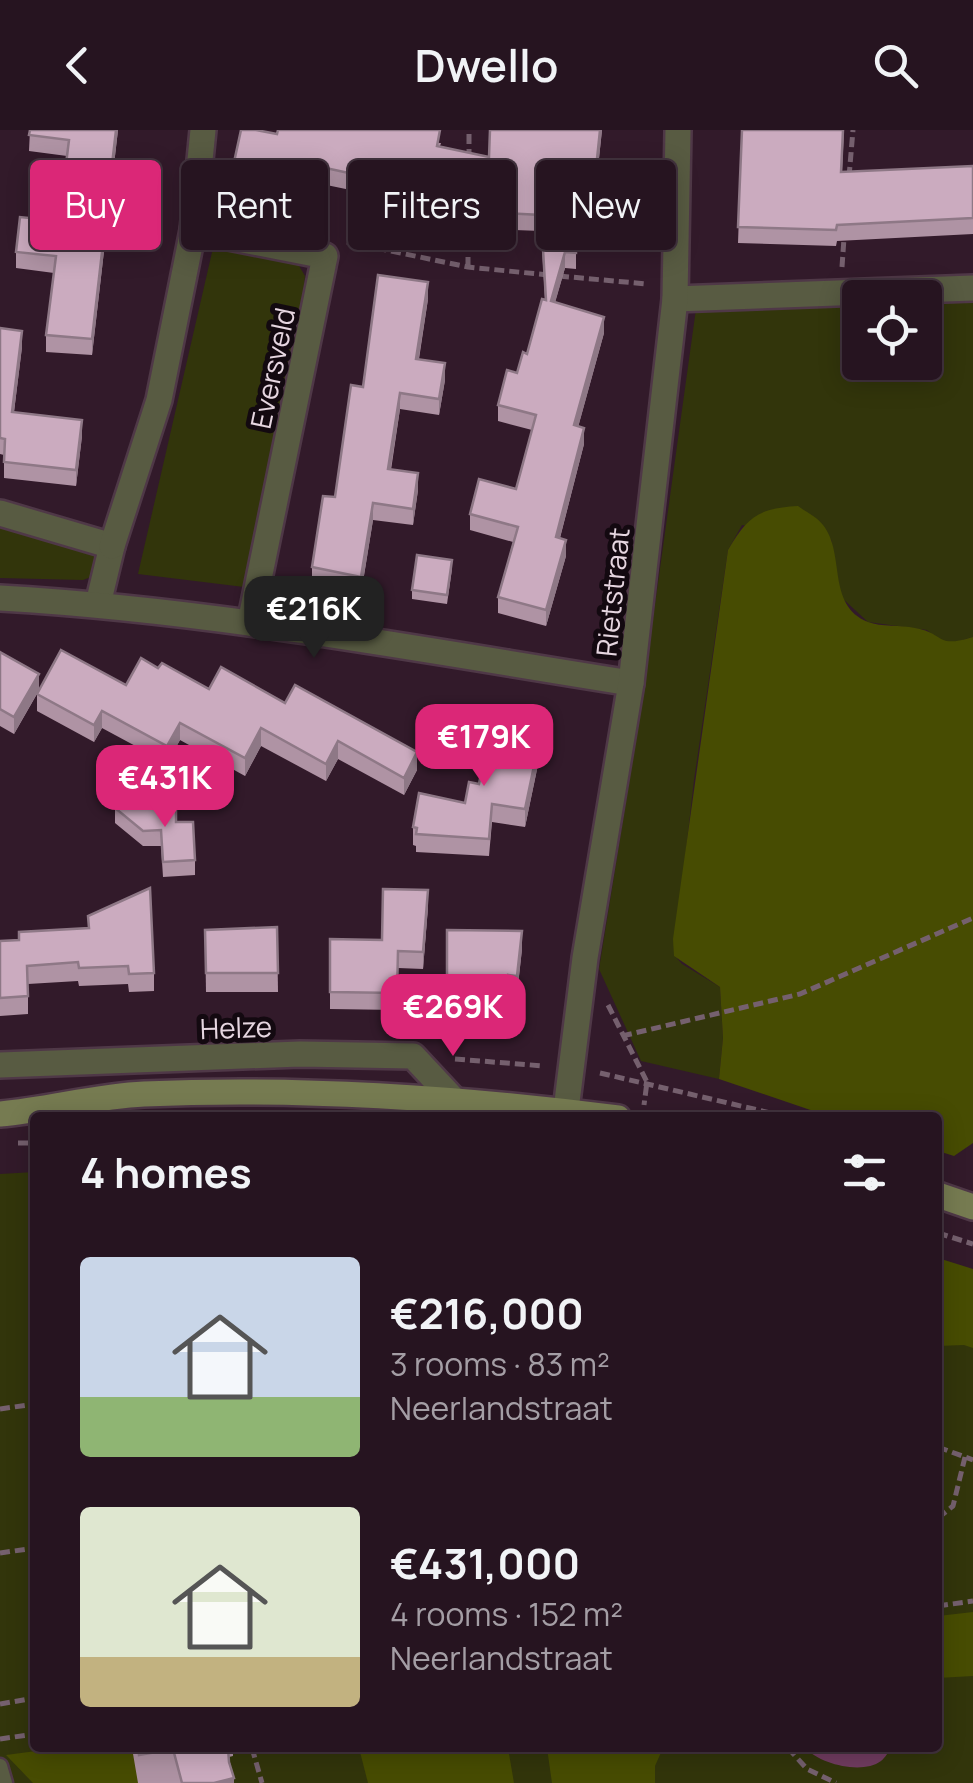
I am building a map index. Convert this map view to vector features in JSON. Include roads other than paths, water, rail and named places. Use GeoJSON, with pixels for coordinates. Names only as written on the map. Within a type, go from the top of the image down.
{"type":"FeatureCollection","features":[{"type":"Feature","properties":{"kind":"main road"},"geometry":{"type":"LineString","coordinates":[[2,1114],[142,1094],[454,1100],[550,1112]]}},
{"type":"Feature","properties":{"kind":"main road"},"geometry":{"type":"LineString","coordinates":[[2,1114],[30,1116]]}},
{"type":"Feature","properties":{"kind":"main road"},"geometry":{"type":"LineString","coordinates":[[942,1197],[973,1207]]}},
{"type":"Feature","properties":{"kind":"street"},"geometry":{"type":"LineString","coordinates":[[200,160],[203,130]]}},
{"type":"Feature","properties":{"kind":"street","name":"Rietstraat"},"geometry":{"type":"LineString","coordinates":[[566,1112],[585,958],[632,684],[675,292],[678,130]]}},
{"type":"Feature","properties":{"kind":"street"},"geometry":{"type":"LineString","coordinates":[[98,604],[112,546],[159,400],[189,250]]}},
{"type":"Feature","properties":{"kind":"street","name":"Eversveld"},"geometry":{"type":"LineString","coordinates":[[250,623],[326,256],[295,250]]}},
{"type":"Feature","properties":{"kind":"street"},"geometry":{"type":"LineString","coordinates":[[675,292],[840,293],[973,288]]}},
{"type":"Feature","properties":{"kind":"street"},"geometry":{"type":"LineString","coordinates":[[0,512],[112,546]]}},
{"type":"Feature","properties":{"kind":"street"},"geometry":{"type":"LineString","coordinates":[[0,598],[98,604],[250,623],[632,684]]}},
{"type":"Feature","properties":{"kind":"street","name":"Helze"},"geometry":{"type":"LineString","coordinates":[[0,1064],[300,1054],[412,1056],[454,1100]]}},
{"type":"Feature","properties":{"kind":"lane"},"geometry":{"type":"LineString","coordinates":[[0,1766],[6,1783]]}}]}
